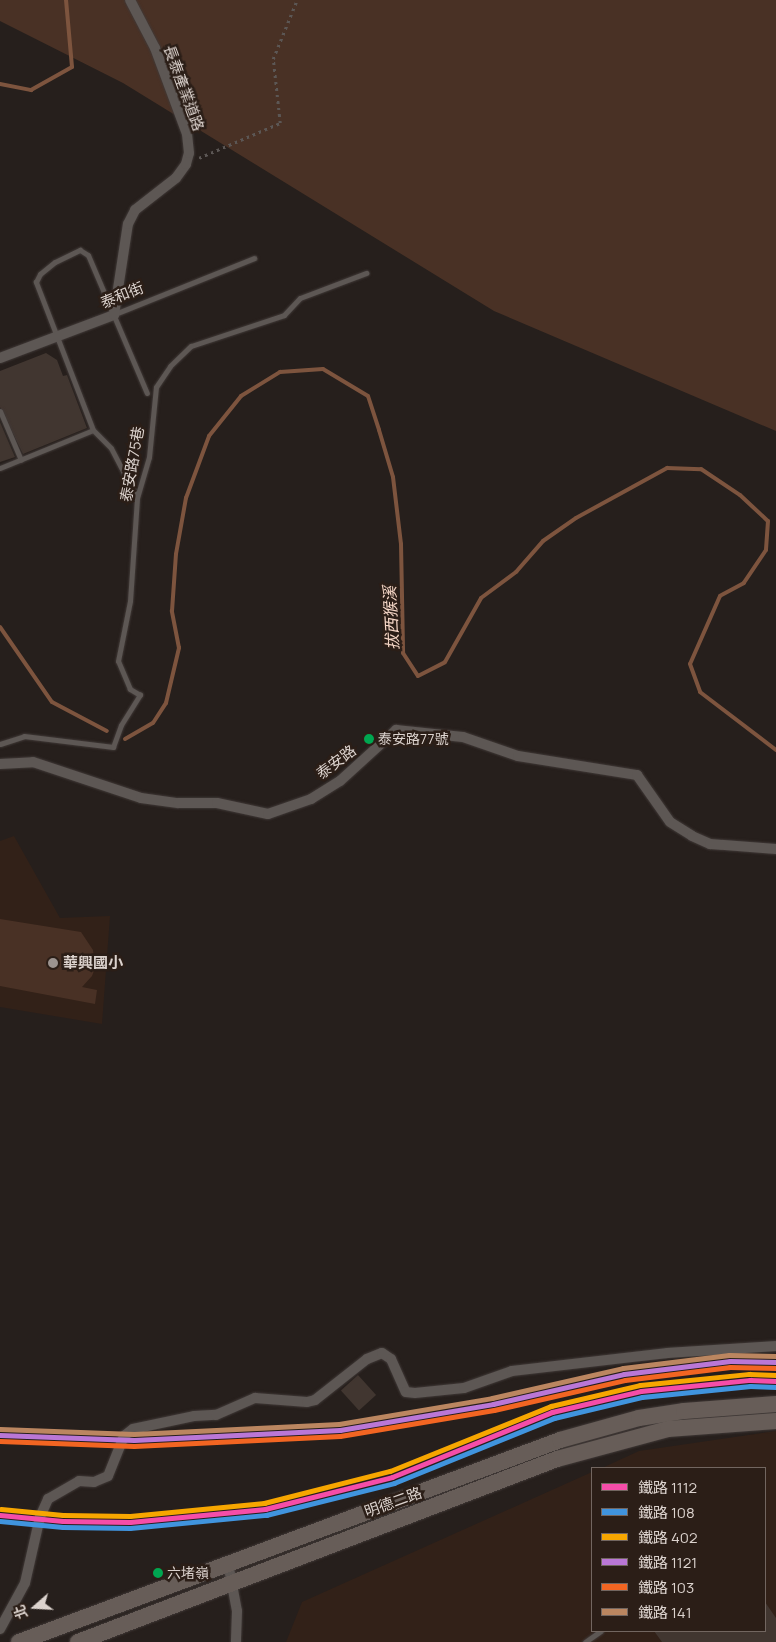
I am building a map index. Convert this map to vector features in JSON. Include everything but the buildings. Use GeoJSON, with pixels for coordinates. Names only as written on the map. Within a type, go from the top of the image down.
{"type":"FeatureCollection","features":[{"type":"Feature","properties":{"kind":"main road","name":"明德二路"},"geometry":{"type":"LineString","coordinates":[[19,1642],[560,1440],[602,1427],[684,1411],[776,1404]]}},
{"type":"Feature","properties":{"kind":"main road","name":"明德二路"},"geometry":{"type":"LineString","coordinates":[[78,1642],[233,1581],[557,1459],[668,1429],[776,1421]]}},
{"type":"Feature","properties":{"kind":"street","name":"長泰產業道路"},"geometry":{"type":"LineString","coordinates":[[130,0],[155,48],[187,134],[189,153],[186,164]]}},
{"type":"Feature","properties":{"kind":"street"},"geometry":{"type":"LineString","coordinates":[[114,315],[128,224],[135,210],[176,178],[186,164]]}},
{"type":"Feature","properties":{"kind":"street","name":"泰和街"},"geometry":{"type":"LineString","coordinates":[[0,358],[114,315]]}},
{"type":"Feature","properties":{"kind":"street","name":"泰安路"},"geometry":{"type":"LineString","coordinates":[[0,764],[34,762],[141,798],[178,803],[217,803],[268,814],[311,799],[340,781],[396,730],[463,737],[518,756],[636,775],[670,822],[692,836],[710,844],[776,849]]}},
{"type":"Feature","properties":{"kind":"street"},"geometry":{"type":"LineString","coordinates":[[0,1629],[26,1583],[40,1517],[48,1499],[79,1481],[94,1482],[108,1476],[124,1436],[133,1429],[178,1418],[216,1415],[255,1398],[306,1402],[315,1400],[367,1359],[382,1353],[391,1359],[406,1392],[415,1393],[464,1388],[512,1371],[668,1352],[776,1346]]}},
{"type":"Feature","properties":{"kind":"street"},"geometry":{"type":"LineString","coordinates":[[228,1563],[233,1581],[236,1642]]}},
{"type":"Feature","properties":{"kind":"lane"},"geometry":{"type":"LineString","coordinates":[[137,498],[111,448],[93,430],[36,282],[40,274],[54,262],[80,250],[88,255],[147,393]]}},
{"type":"Feature","properties":{"kind":"lane","name":"泰和街"},"geometry":{"type":"LineString","coordinates":[[114,315],[254,258]]}},
{"type":"Feature","properties":{"kind":"lane","name":"泰安路75巷"},"geometry":{"type":"LineString","coordinates":[[0,744],[24,736],[113,748],[121,725],[140,696],[130,689],[118,661],[130,600],[137,498],[149,457],[156,388],[170,366],[191,346],[284,316],[300,298],[366,273]]}},
{"type":"Feature","properties":{"kind":"lane"},"geometry":{"type":"LineString","coordinates":[[0,410],[21,460]]}},
{"type":"Feature","properties":{"kind":"lane"},"geometry":{"type":"LineString","coordinates":[[0,468],[93,430]]}},
{"type":"Feature","properties":{"kind":"lane"},"geometry":{"type":"LineString","coordinates":[[586,1642],[600,1632]]}},
{"type":"Feature","properties":{"kind":"path"},"geometry":{"type":"LineString","coordinates":[[186,164],[280,123],[273,59],[297,0]]}},
{"type":"Feature","properties":{"kind":"shaded area"},"geometry":{"type":"Polygon","coordinates":[[[0,0],[776,0],[776,431],[494,311],[123,83],[0,21],[0,0]]]}},
{"type":"Feature","properties":{"kind":"shaded area","name":"華興國小"},"geometry":{"type":"Polygon","coordinates":[[[14,836],[60,918],[110,916],[102,1024],[0,1007],[0,841],[14,836]]]}},
{"type":"Feature","properties":{"kind":"shaded area"},"geometry":{"type":"Polygon","coordinates":[[[0,919],[81,932],[93,950],[95,968],[92,976],[82,987],[97,990],[95,1004],[0,986],[0,919]]]}},
{"type":"Feature","properties":{"kind":"shaded area"},"geometry":{"type":"Polygon","coordinates":[[[776,1431],[776,1642],[286,1642],[302,1602],[591,1472],[591,1632],[766,1632],[766,1467],[604,1467],[639,1451],[776,1431]]]}},
{"type":"Feature","properties":{"kind":"waterway"},"geometry":{"type":"LineString","coordinates":[[0,84],[31,90],[72,67],[66,0]]}},
{"type":"Feature","properties":{"kind":"waterway","name":"拔西猴溪"},"geometry":{"type":"LineString","coordinates":[[125,739],[153,723],[166,703],[179,648],[172,611],[176,554],[186,498],[209,436],[241,396],[280,372],[323,369],[368,396],[379,430],[393,477],[401,544],[403,653],[418,676],[445,662],[481,598],[516,572],[543,541],[576,518],[667,468],[701,469],[740,495],[768,521],[766,550],[744,583],[720,596],[690,664],[700,692],[776,750]]}},
{"type":"Feature","properties":{"kind":"waterway","name":"拔西猴溪"},"geometry":{"type":"LineString","coordinates":[[0,627],[52,702],[107,731]]}},
{"type":"Feature","properties":{"kind":"rail line","name":"141"},"geometry":{"type":"LineString","coordinates":[[0,1429],[134,1434],[339,1424],[492,1398],[623,1368],[729,1355],[776,1356]]}},
{"type":"Feature","properties":{"kind":"rail line","name":"1121"},"geometry":{"type":"LineString","coordinates":[[0,1435],[134,1440],[340,1430],[493,1404],[624,1374],[730,1361],[776,1362]]}},
{"type":"Feature","properties":{"kind":"rail line","name":"103"},"geometry":{"type":"LineString","coordinates":[[0,1441],[134,1446],[340,1436],[494,1410],[625,1380],[730,1367],[776,1368]]}},
{"type":"Feature","properties":{"kind":"rail line","name":"402"},"geometry":{"type":"LineString","coordinates":[[1,1509],[63,1515],[130,1516],[264,1503],[390,1471],[551,1406],[640,1385],[749,1374],[776,1375]]}},
{"type":"Feature","properties":{"kind":"rail line","name":"1112"},"geometry":{"type":"LineString","coordinates":[[0,1515],[63,1521],[130,1522],[265,1509],[392,1477],[552,1412],[641,1391],[750,1380],[776,1381]]}},
{"type":"Feature","properties":{"kind":"rail line","name":"108"},"geometry":{"type":"LineString","coordinates":[[0,1521],[63,1527],[130,1528],[266,1515],[394,1483],[554,1418],[642,1397],[750,1386],[776,1387]]}},
{"type":"Feature","properties":{"kind":"place","name":"泰安路77號"},"geometry":{"type":"Point","coordinates":[369,739]}},
{"type":"Feature","properties":{"kind":"place","name":"華興國小"},"geometry":{"type":"Point","coordinates":[53,963]}},
{"type":"Feature","properties":{"kind":"place","name":"六堵嶺"},"geometry":{"type":"Point","coordinates":[158,1573]}}]}
